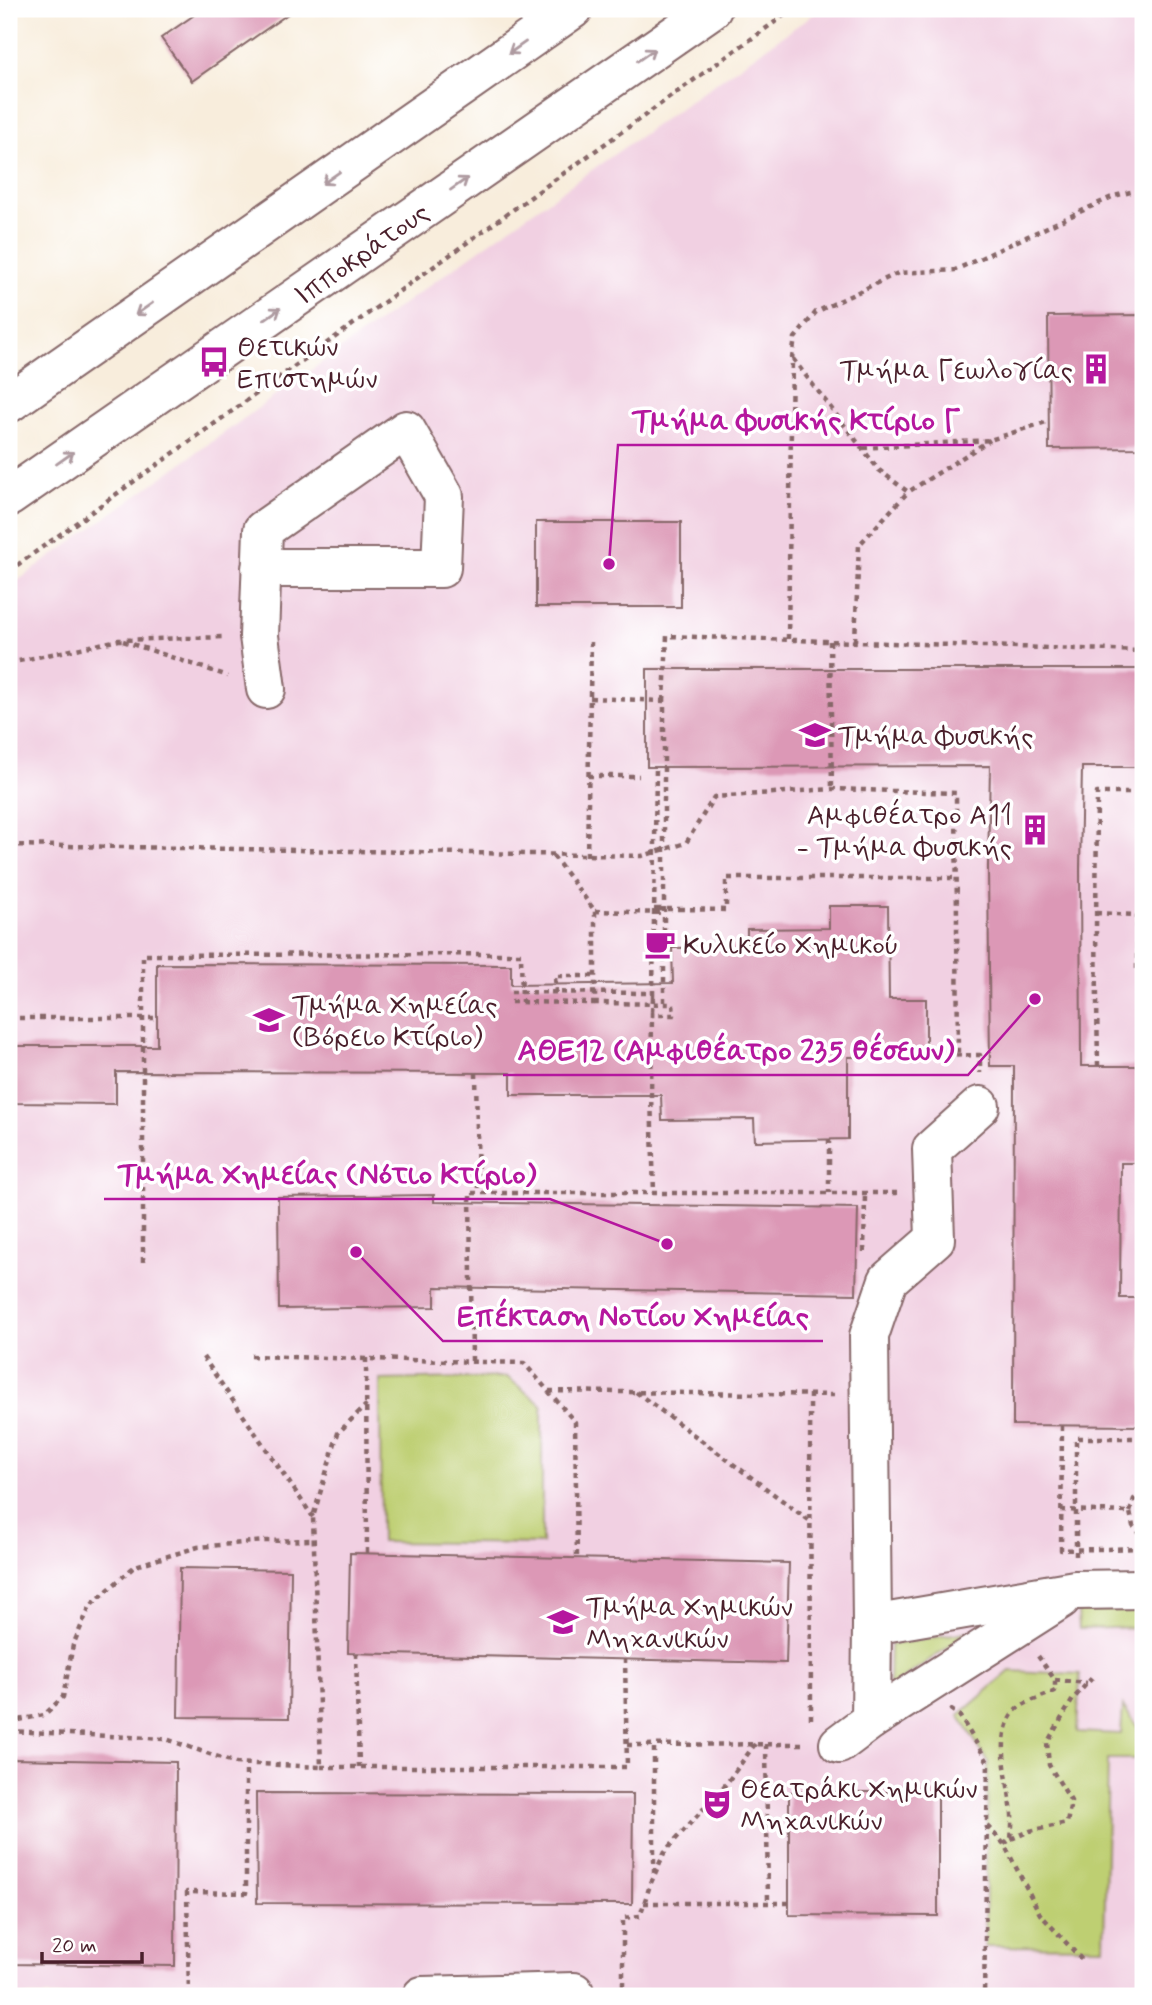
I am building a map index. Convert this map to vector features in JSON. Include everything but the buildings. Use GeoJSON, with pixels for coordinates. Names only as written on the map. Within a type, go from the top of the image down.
{"type":"FeatureCollection","features":[{"type":"Feature","properties":{"kind":"street"},"geometry":{"type":"LineString","coordinates":[[9,403],[573,9]]}},
{"type":"Feature","properties":{"kind":"street","name":"Ιπποκράτους"},"geometry":{"type":"LineString","coordinates":[[9,497],[712,9]]}},
{"type":"Feature","properties":{"kind":"street"},"geometry":{"type":"LineString","coordinates":[[261,568],[442,568],[444,496],[406,430],[263,530],[261,568],[259,636],[266,689]]}},
{"type":"Feature","properties":{"kind":"street"},"geometry":{"type":"LineString","coordinates":[[871,1720],[869,1336],[888,1280],[934,1239],[932,1149],[980,1106]]}},
{"type":"Feature","properties":{"kind":"street"},"geometry":{"type":"LineString","coordinates":[[872,1625],[1075,1590],[1143,1589]]}},
{"type":"Feature","properties":{"kind":"street"},"geometry":{"type":"LineString","coordinates":[[825,1744],[871,1720],[1075,1590]]}},
{"type":"Feature","properties":{"kind":"street"},"geometry":{"type":"LineString","coordinates":[[422,1996],[573,1992]]}},
{"type":"Feature","properties":{"kind":"path"},"geometry":{"type":"LineString","coordinates":[[9,571],[793,9]]}},
{"type":"Feature","properties":{"kind":"path"},"geometry":{"type":"LineString","coordinates":[[788,639],[795,338],[816,312],[898,273],[955,270],[1114,196],[1135,191]]}},
{"type":"Feature","properties":{"kind":"path"},"geometry":{"type":"LineString","coordinates":[[793,358],[879,470],[908,492]]}},
{"type":"Feature","properties":{"kind":"path"},"geometry":{"type":"LineString","coordinates":[[862,448],[990,440],[1049,421]]}},
{"type":"Feature","properties":{"kind":"path"},"geometry":{"type":"LineString","coordinates":[[855,641],[859,545],[908,492],[990,440]]}},
{"type":"Feature","properties":{"kind":"path"},"geometry":{"type":"LineString","coordinates":[[1136,513],[1141,548],[1143,610]]}},
{"type":"Feature","properties":{"kind":"path"},"geometry":{"type":"LineString","coordinates":[[9,663],[119,639],[259,636]]}},
{"type":"Feature","properties":{"kind":"path"},"geometry":{"type":"LineString","coordinates":[[664,1004],[664,701],[667,636],[1143,651]]}},
{"type":"Feature","properties":{"kind":"path"},"geometry":{"type":"LineString","coordinates":[[119,639],[266,689]]}},
{"type":"Feature","properties":{"kind":"path"},"geometry":{"type":"LineString","coordinates":[[830,641],[832,789]]}},
{"type":"Feature","properties":{"kind":"path"},"geometry":{"type":"LineString","coordinates":[[587,856],[591,642]]}},
{"type":"Feature","properties":{"kind":"path"},"geometry":{"type":"LineString","coordinates":[[590,698],[664,701]]}},
{"type":"Feature","properties":{"kind":"path"},"geometry":{"type":"LineString","coordinates":[[654,1194],[651,1095],[656,767]]}},
{"type":"Feature","properties":{"kind":"path"},"geometry":{"type":"LineString","coordinates":[[588,776],[639,776]]}},
{"type":"Feature","properties":{"kind":"path"},"geometry":{"type":"LineString","coordinates":[[9,845],[642,856],[687,844],[714,797],[832,789],[956,793],[958,1056]]}},
{"type":"Feature","properties":{"kind":"path"},"geometry":{"type":"LineString","coordinates":[[1098,1066],[1097,793],[1143,793]]}},
{"type":"Feature","properties":{"kind":"path"},"geometry":{"type":"LineString","coordinates":[[552,855],[595,911],[595,1003]]}},
{"type":"Feature","properties":{"kind":"path"},"geometry":{"type":"LineString","coordinates":[[655,908],[726,910],[726,878],[957,878]]}},
{"type":"Feature","properties":{"kind":"path"},"geometry":{"type":"LineString","coordinates":[[595,911],[665,913]]}},
{"type":"Feature","properties":{"kind":"path"},"geometry":{"type":"LineString","coordinates":[[1096,913],[1138,915],[1141,968]]}},
{"type":"Feature","properties":{"kind":"path"},"geometry":{"type":"LineString","coordinates":[[143,1262],[143,955],[521,954],[522,1002]]}},
{"type":"Feature","properties":{"kind":"path"},"geometry":{"type":"LineString","coordinates":[[556,993],[555,976],[595,976]]}},
{"type":"Feature","properties":{"kind":"path"},"geometry":{"type":"LineString","coordinates":[[511,992],[653,993]]}},
{"type":"Feature","properties":{"kind":"path"},"geometry":{"type":"LineString","coordinates":[[511,1002],[673,1004],[674,1015],[652,1014]]}},
{"type":"Feature","properties":{"kind":"path"},"geometry":{"type":"LineString","coordinates":[[9,1018],[156,1018]]}},
{"type":"Feature","properties":{"kind":"path"},"geometry":{"type":"LineString","coordinates":[[476,1073],[478,1193]]}},
{"type":"Feature","properties":{"kind":"path"},"geometry":{"type":"LineString","coordinates":[[829,1139],[829,1194]]}},
{"type":"Feature","properties":{"kind":"path"},"geometry":{"type":"LineString","coordinates":[[472,1361],[470,1193],[933,1194]]}},
{"type":"Feature","properties":{"kind":"path"},"geometry":{"type":"LineString","coordinates":[[864,1256],[865,1194]]}},
{"type":"Feature","properties":{"kind":"path"},"geometry":{"type":"LineString","coordinates":[[251,1356],[524,1363],[575,1422],[578,1558]]}},
{"type":"Feature","properties":{"kind":"path"},"geometry":{"type":"LineString","coordinates":[[202,1357],[313,1517]]}},
{"type":"Feature","properties":{"kind":"path"},"geometry":{"type":"LineString","coordinates":[[366,1358],[367,1554]]}},
{"type":"Feature","properties":{"kind":"path"},"geometry":{"type":"LineString","coordinates":[[548,1391],[869,1395]]}},
{"type":"Feature","properties":{"kind":"path"},"geometry":{"type":"LineString","coordinates":[[635,1392],[810,1521]]}},
{"type":"Feature","properties":{"kind":"path"},"geometry":{"type":"LineString","coordinates":[[627,1745],[825,1744],[810,1521],[810,1394]]}},
{"type":"Feature","properties":{"kind":"path"},"geometry":{"type":"LineString","coordinates":[[321,1767],[313,1517],[338,1433],[366,1405]]}},
{"type":"Feature","properties":{"kind":"path"},"geometry":{"type":"LineString","coordinates":[[1062,1426],[1061,1550],[1143,1548]]}},
{"type":"Feature","properties":{"kind":"path"},"geometry":{"type":"LineString","coordinates":[[1075,1590],[1076,1438],[1143,1438]]}},
{"type":"Feature","properties":{"kind":"path"},"geometry":{"type":"LineString","coordinates":[[1143,1490],[1134,1499],[1130,1511],[1133,1526],[1143,1537]]}},
{"type":"Feature","properties":{"kind":"path"},"geometry":{"type":"LineString","coordinates":[[1061,1510],[1130,1511]]}},
{"type":"Feature","properties":{"kind":"path"},"geometry":{"type":"LineString","coordinates":[[9,1722],[44,1715],[63,1697],[73,1645],[90,1606],[135,1566],[198,1547],[314,1540]]}},
{"type":"Feature","properties":{"kind":"path"},"geometry":{"type":"LineString","coordinates":[[1012,1839],[1012,1810],[1005,1769],[1006,1725],[1017,1708],[1055,1691],[1055,1680],[1015,1628]]}},
{"type":"Feature","properties":{"kind":"path"},"geometry":{"type":"LineString","coordinates":[[356,1653],[359,1767]]}},
{"type":"Feature","properties":{"kind":"path"},"geometry":{"type":"LineString","coordinates":[[9,1731],[166,1739],[246,1764],[321,1767],[627,1767],[625,1659]]}},
{"type":"Feature","properties":{"kind":"path"},"geometry":{"type":"LineString","coordinates":[[1004,1844],[1030,1831],[1068,1824],[1070,1801],[1049,1765],[1047,1743],[1073,1699],[1092,1678]]}},
{"type":"Feature","properties":{"kind":"path"},"geometry":{"type":"LineString","coordinates":[[1055,1680],[1087,1684]]}},
{"type":"Feature","properties":{"kind":"path"},"geometry":{"type":"LineString","coordinates":[[921,1689],[959,1716],[988,1762],[985,1996]]}},
{"type":"Feature","properties":{"kind":"path"},"geometry":{"type":"LineString","coordinates":[[623,1996],[623,1918],[640,1916],[665,1851],[726,1784],[755,1744]]}},
{"type":"Feature","properties":{"kind":"path"},"geometry":{"type":"LineString","coordinates":[[766,1744],[768,1903]]}},
{"type":"Feature","properties":{"kind":"path"},"geometry":{"type":"LineString","coordinates":[[653,1877],[654,1745]]}},
{"type":"Feature","properties":{"kind":"path"},"geometry":{"type":"LineString","coordinates":[[189,1996],[187,1892],[246,1894],[246,1764]]}},
{"type":"Feature","properties":{"kind":"path"},"geometry":{"type":"LineString","coordinates":[[987,1826],[1004,1844],[1040,1914],[1083,1961]]}},
{"type":"Feature","properties":{"kind":"path"},"geometry":{"type":"LineString","coordinates":[[644,1903],[789,1903]]}},
{"type":"Feature","properties":{"kind":"shaded area"},"geometry":{"type":"Polygon","coordinates":[[[821,9],[1143,9],[1143,1996],[9,1996],[9,587],[515,224],[821,9]]]}},
{"type":"Feature","properties":{"kind":"green space"},"geometry":{"type":"Polygon","coordinates":[[[507,1377],[542,1405],[542,1544],[381,1542],[380,1380],[507,1377]]]}},
{"type":"Feature","properties":{"kind":"green space"},"geometry":{"type":"Polygon","coordinates":[[[1143,1609],[1143,1627],[1079,1629],[1078,1611],[1143,1609]]]}},
{"type":"Feature","properties":{"kind":"green space"},"geometry":{"type":"Polygon","coordinates":[[[971,1631],[889,1688],[890,1645],[971,1631]]]}},
{"type":"Feature","properties":{"kind":"green space"},"geometry":{"type":"Polygon","coordinates":[[[1010,1671],[1080,1674],[1077,1732],[1121,1734],[1123,1706],[1138,1728],[1136,1759],[1108,1759],[1104,1947],[985,1946],[988,1762],[959,1715],[1010,1671]]]}},
{"type":"Feature","properties":{"kind":"place","name":"Θετικών Επιστημών"},"geometry":{"type":"Point","coordinates":[214,362]}},
{"type":"Feature","properties":{"kind":"place","name":"Τμήμα Γεωλογίας"},"geometry":{"type":"Point","coordinates":[1096,369]}},
{"type":"Feature","properties":{"kind":"place","name":"Τμήμα Φυσικής Κτίριο Γ"},"geometry":{"type":"Point","coordinates":[609,564]}},
{"type":"Feature","properties":{"kind":"place","name":"Τμήμα Φυσικής"},"geometry":{"type":"Point","coordinates":[815,735]}},
{"type":"Feature","properties":{"kind":"place","name":"Αμφιθέατρο Α11 - Τμήμα Φυσικής"},"geometry":{"type":"Point","coordinates":[1035,830]}},
{"type":"Feature","properties":{"kind":"place","name":"Κυλικείο Χημικού"},"geometry":{"type":"Point","coordinates":[660,944]}},
{"type":"Feature","properties":{"kind":"place","name":"ΑΘΕ12 (Αμφιθέατρο 235 θέσεων)"},"geometry":{"type":"Point","coordinates":[1035,999]}},
{"type":"Feature","properties":{"kind":"place","name":"Τμήμα Xημείας (Βόρειο Κτίριο)"},"geometry":{"type":"Point","coordinates":[269,1020]}},
{"type":"Feature","properties":{"kind":"place","name":"Τμήμα Χημείας (Νότιο Κτίριο)"},"geometry":{"type":"Point","coordinates":[667,1244]}},
{"type":"Feature","properties":{"kind":"place","name":"Επέκταση Νοτίου Χημείας"},"geometry":{"type":"Point","coordinates":[356,1252]}},
{"type":"Feature","properties":{"kind":"place","name":"Τμήμα Χημικών Μηχανικών"},"geometry":{"type":"Point","coordinates":[563,1622]}},
{"type":"Feature","properties":{"kind":"place","name":"Θεατράκι Χημικών Μηχανικών"},"geometry":{"type":"Point","coordinates":[717,1804]}}]}
